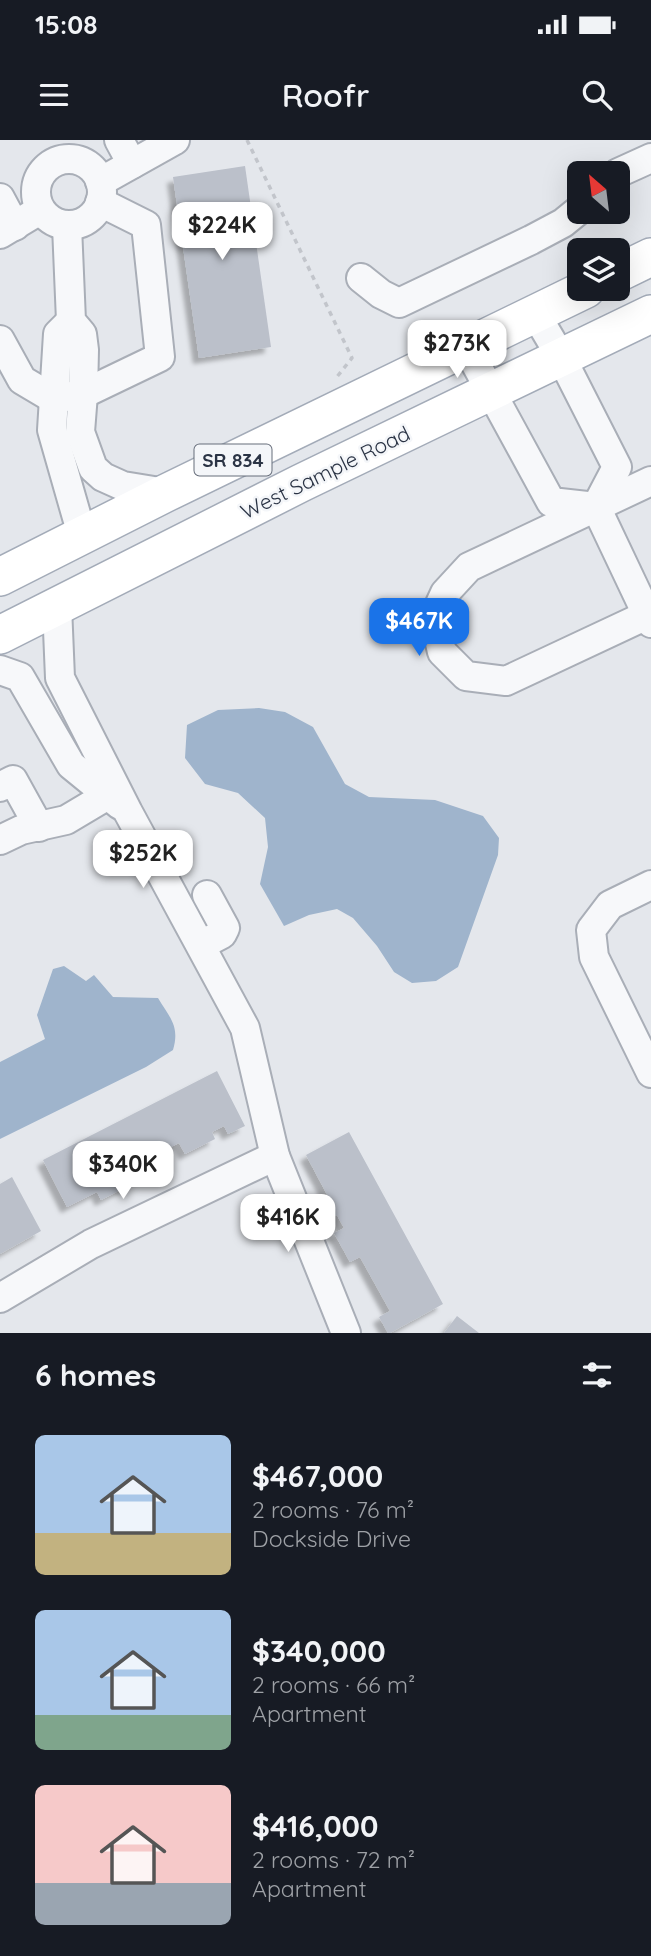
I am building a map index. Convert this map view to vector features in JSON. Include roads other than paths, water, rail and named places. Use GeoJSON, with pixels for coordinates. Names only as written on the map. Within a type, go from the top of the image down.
{"type":"FeatureCollection","features":[{"type":"Feature","properties":{"kind":"main road"},"geometry":{"type":"LineString","coordinates":[[630,267],[651,257]]}},
{"type":"Feature","properties":{"kind":"main road","name":"SR 834"},"geometry":{"type":"LineString","coordinates":[[0,577],[166,493],[567,298]]}},
{"type":"Feature","properties":{"kind":"main road","name":"West Sample Road"},"geometry":{"type":"LineString","coordinates":[[0,635],[491,390],[651,314]]}},
{"type":"Feature","properties":{"kind":"street"},"geometry":{"type":"LineString","coordinates":[[0,340],[22,380],[54,399],[83,394],[160,357],[146,225],[100,192],[91,167],[82,162],[72,159],[52,163],[38,179],[35,190],[40,210],[48,218],[67,226],[77,225],[94,214],[100,192],[126,152],[175,140]]}},
{"type":"Feature","properties":{"kind":"street"},"geometry":{"type":"LineString","coordinates":[[630,168],[651,158]]}},
{"type":"Feature","properties":{"kind":"street"},"geometry":{"type":"LineString","coordinates":[[0,198],[7,230],[40,210]]}},
{"type":"Feature","properties":{"kind":"street"},"geometry":{"type":"LineString","coordinates":[[360,278],[382,295],[399,303],[567,220]]}},
{"type":"Feature","properties":{"kind":"street"},"geometry":{"type":"LineString","coordinates":[[67,226],[71,321],[82,334],[84,350],[80,432],[93,468],[103,477],[123,486],[166,493]]}},
{"type":"Feature","properties":{"kind":"street"},"geometry":{"type":"LineString","coordinates":[[536,313],[617,467],[596,507]]}},
{"type":"Feature","properties":{"kind":"street"},"geometry":{"type":"LineString","coordinates":[[71,321],[58,334],[52,430],[82,535]]}},
{"type":"Feature","properties":{"kind":"street"},"geometry":{"type":"LineString","coordinates":[[466,346],[551,502],[596,507]]}},
{"type":"Feature","properties":{"kind":"street"},"geometry":{"type":"LineString","coordinates":[[596,507],[649,619],[506,681],[466,676],[442,652],[434,617],[445,593],[469,567],[651,481]]}},
{"type":"Feature","properties":{"kind":"street"},"geometry":{"type":"LineString","coordinates":[[57,606],[60,678],[118,804],[201,945],[246,1028],[275,1157],[346,1333]]}},
{"type":"Feature","properties":{"kind":"street"},"geometry":{"type":"LineString","coordinates":[[0,670],[20,677],[71,765],[118,804]]}},
{"type":"Feature","properties":{"kind":"street"},"geometry":{"type":"LineString","coordinates":[[0,787],[13,780],[39,827]]}},
{"type":"Feature","properties":{"kind":"street"},"geometry":{"type":"LineString","coordinates":[[0,840],[21,830],[118,804]]}},
{"type":"Feature","properties":{"kind":"street"},"geometry":{"type":"LineString","coordinates":[[651,885],[610,905],[591,930],[594,957],[651,1073]]}},
{"type":"Feature","properties":{"kind":"street"},"geometry":{"type":"LineString","coordinates":[[201,945],[222,934],[225,928],[207,895]]}},
{"type":"Feature","properties":{"kind":"street"},"geometry":{"type":"LineString","coordinates":[[0,1298],[91,1244],[275,1157]]}},
{"type":"Feature","properties":{"kind":"water"},"geometry":{"type":"Polygon","coordinates":[[[259,708],[285,712],[313,727],[345,784],[369,797],[435,800],[483,816],[499,838],[498,855],[458,967],[436,981],[412,983],[394,972],[377,946],[353,918],[337,909],[309,915],[284,926],[260,884],[268,847],[265,818],[238,793],[205,784],[185,758],[187,725],[218,710],[259,708]]]}},
{"type":"Feature","properties":{"kind":"water"},"geometry":{"type":"Polygon","coordinates":[[[64,966],[86,981],[94,975],[113,997],[158,998],[174,1028],[173,1050],[146,1067],[0,1139],[0,1062],[45,1039],[37,1015],[53,969],[64,966]]]}}]}
